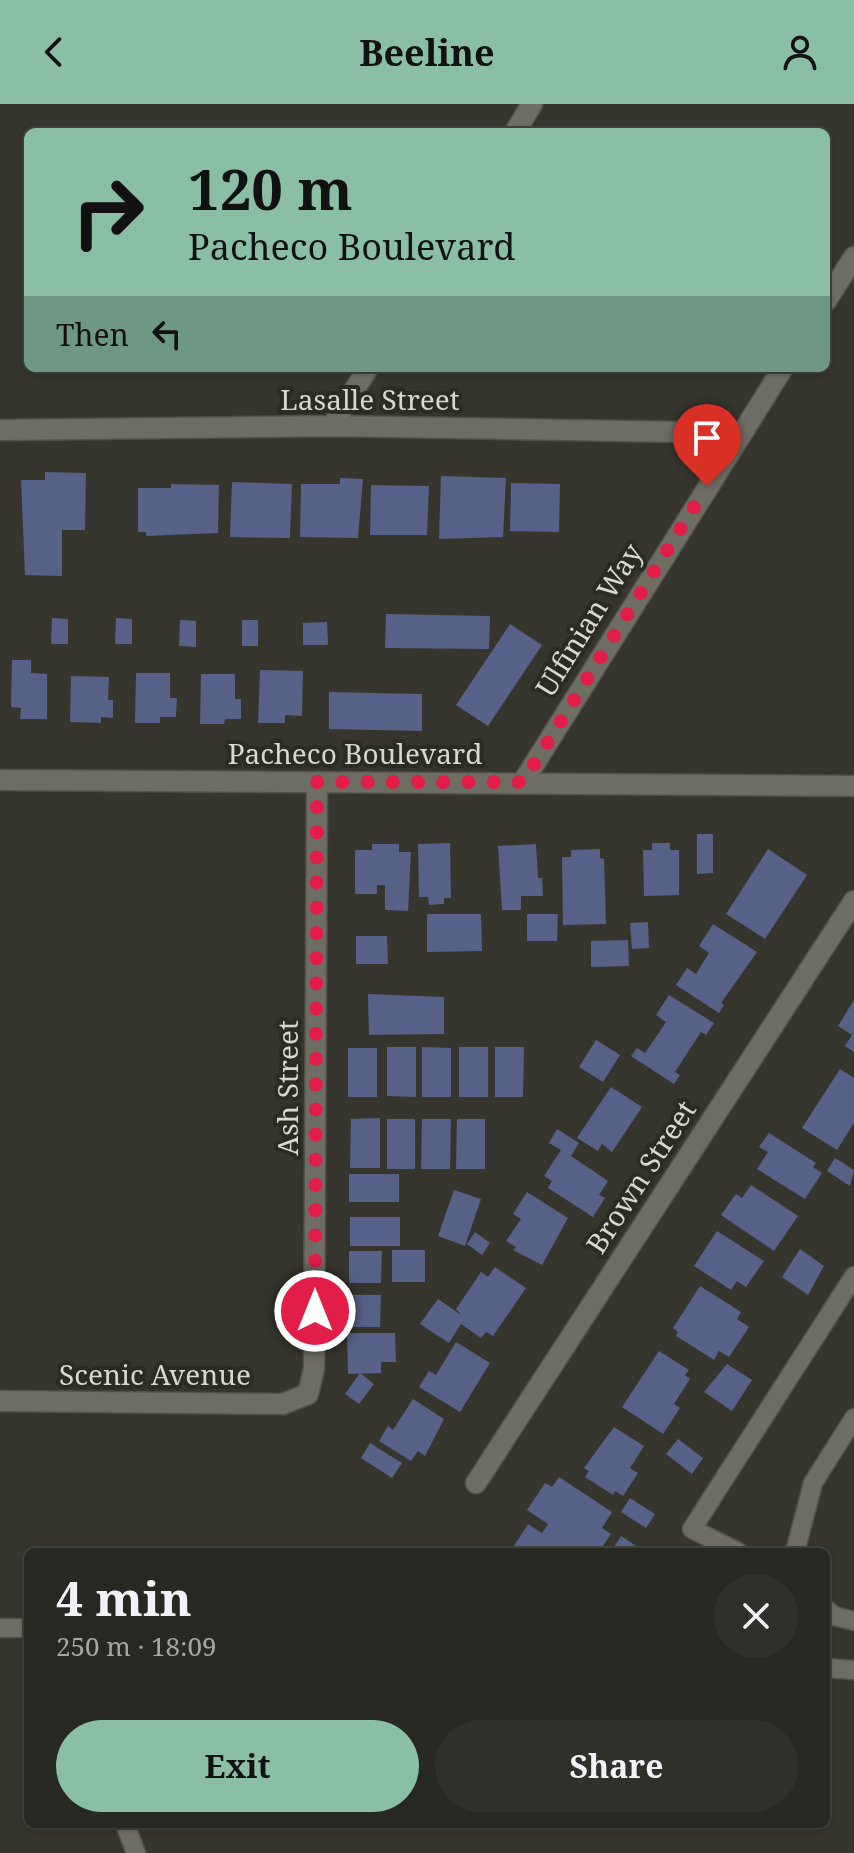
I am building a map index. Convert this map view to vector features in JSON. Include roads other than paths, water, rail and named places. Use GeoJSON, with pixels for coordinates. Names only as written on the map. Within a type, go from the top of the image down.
{"type":"FeatureCollection","features":[{"type":"Feature","properties":{"kind":"street"},"geometry":{"type":"LineString","coordinates":[[517,128],[532,104]]}},
{"type":"Feature","properties":{"kind":"street"},"geometry":{"type":"LineString","coordinates":[[830,297],[848,280],[854,257]]}},
{"type":"Feature","properties":{"kind":"street"},"geometry":{"type":"LineString","coordinates":[[332,426],[366,372]]}},
{"type":"Feature","properties":{"kind":"street","name":"Ulfinian Way"},"geometry":{"type":"LineString","coordinates":[[523,782],[780,372]]}},
{"type":"Feature","properties":{"kind":"street","name":"Lasalle Street"},"geometry":{"type":"LineString","coordinates":[[0,430],[332,426],[740,433]]}},
{"type":"Feature","properties":{"kind":"street","name":"Pacheco Boulevard"},"geometry":{"type":"LineString","coordinates":[[0,780],[854,786]]}},
{"type":"Feature","properties":{"kind":"street","name":"Ash Street"},"geometry":{"type":"LineString","coordinates":[[308,1394],[314,1369],[317,782]]}},
{"type":"Feature","properties":{"kind":"street","name":"Brown Street"},"geometry":{"type":"LineString","coordinates":[[476,1483],[854,901]]}},
{"type":"Feature","properties":{"kind":"street","name":"Scenic Avenue"},"geometry":{"type":"LineString","coordinates":[[0,1401],[283,1404],[308,1394]]}},
{"type":"Feature","properties":{"kind":"lane"},"geometry":{"type":"LineString","coordinates":[[730,1548],[692,1529],[854,1276]]}},
{"type":"Feature","properties":{"kind":"lane"},"geometry":{"type":"LineString","coordinates":[[796,1548],[813,1483],[854,1418]]}},
{"type":"Feature","properties":{"kind":"lane"},"geometry":{"type":"LineString","coordinates":[[830,1612],[854,1621]]}},
{"type":"Feature","properties":{"kind":"lane"},"geometry":{"type":"LineString","coordinates":[[0,1628],[24,1628]]}},
{"type":"Feature","properties":{"kind":"lane"},"geometry":{"type":"LineString","coordinates":[[830,1668],[854,1670]]}},
{"type":"Feature","properties":{"kind":"lane"},"geometry":{"type":"LineString","coordinates":[[127,1828],[136,1853]]}}]}
